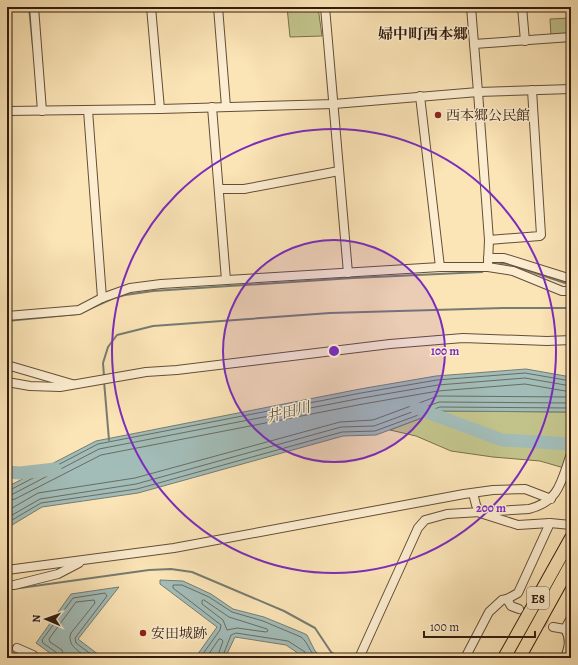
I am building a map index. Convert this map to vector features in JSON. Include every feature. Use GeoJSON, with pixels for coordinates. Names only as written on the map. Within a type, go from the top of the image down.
{"type":"FeatureCollection","features":[{"type":"Feature","properties":{"kind":"highway","name":"E8"},"geometry":{"type":"LineString","coordinates":[[504,658],[571,538]]}},
{"type":"Feature","properties":{"kind":"highway","name":"E8"},"geometry":{"type":"LineString","coordinates":[[519,658],[571,564]]}},
{"type":"Feature","properties":{"kind":"street"},"geometry":{"type":"LineString","coordinates":[[34,7],[42,111]]}},
{"type":"Feature","properties":{"kind":"street"},"geometry":{"type":"LineString","coordinates":[[152,7],[160,109]]}},
{"type":"Feature","properties":{"kind":"street"},"geometry":{"type":"LineString","coordinates":[[218,7],[226,107]]}},
{"type":"Feature","properties":{"kind":"street"},"geometry":{"type":"LineString","coordinates":[[325,7],[348,273]]}},
{"type":"Feature","properties":{"kind":"street"},"geometry":{"type":"LineString","coordinates":[[471,7],[489,240],[488,267]]}},
{"type":"Feature","properties":{"kind":"street"},"geometry":{"type":"LineString","coordinates":[[522,7],[525,41]]}},
{"type":"Feature","properties":{"kind":"street"},"geometry":{"type":"LineString","coordinates":[[474,44],[571,37]]}},
{"type":"Feature","properties":{"kind":"street"},"geometry":{"type":"LineString","coordinates":[[489,240],[541,235],[532,90]]}},
{"type":"Feature","properties":{"kind":"street"},"geometry":{"type":"LineString","coordinates":[[7,111],[160,109],[334,104],[478,92],[571,90]]}},
{"type":"Feature","properties":{"kind":"street"},"geometry":{"type":"LineString","coordinates":[[420,96],[440,267]]}},
{"type":"Feature","properties":{"kind":"street"},"geometry":{"type":"LineString","coordinates":[[212,107],[226,280]]}},
{"type":"Feature","properties":{"kind":"street"},"geometry":{"type":"LineString","coordinates":[[88,110],[102,298]]}},
{"type":"Feature","properties":{"kind":"street"},"geometry":{"type":"LineString","coordinates":[[219,189],[244,189],[340,171]]}},
{"type":"Feature","properties":{"kind":"street"},"geometry":{"type":"LineString","coordinates":[[488,258],[504,258],[565,277],[571,277]]}},
{"type":"Feature","properties":{"kind":"street"},"geometry":{"type":"LineString","coordinates":[[7,316],[79,310],[102,298],[130,288],[161,284],[440,267],[488,267],[513,271],[562,290],[571,291]]}},
{"type":"Feature","properties":{"kind":"street"},"geometry":{"type":"LineString","coordinates":[[7,382],[30,386],[60,387],[146,372],[185,369],[390,344],[463,338],[547,341],[571,340]]}},
{"type":"Feature","properties":{"kind":"street"},"geometry":{"type":"LineString","coordinates":[[7,365],[75,385]]}},
{"type":"Feature","properties":{"kind":"street"},"geometry":{"type":"LineString","coordinates":[[360,657],[418,528],[425,520],[447,514],[529,509],[540,506],[551,499],[558,490],[571,454]]}},
{"type":"Feature","properties":{"kind":"street"},"geometry":{"type":"LineString","coordinates":[[7,570],[174,548],[430,500],[493,490],[525,489],[551,499]]}},
{"type":"Feature","properties":{"kind":"street"},"geometry":{"type":"LineString","coordinates":[[474,493],[476,505],[480,513],[518,525],[550,523],[571,525]]}},
{"type":"Feature","properties":{"kind":"street"},"geometry":{"type":"LineString","coordinates":[[465,658],[489,612],[502,600],[518,593],[550,523]]}},
{"type":"Feature","properties":{"kind":"street"},"geometry":{"type":"LineString","coordinates":[[14,585],[58,574],[85,560]]}},
{"type":"Feature","properties":{"kind":"street"},"geometry":{"type":"LineString","coordinates":[[507,599],[511,606],[519,609]]}},
{"type":"Feature","properties":{"kind":"street"},"geometry":{"type":"LineString","coordinates":[[565,629],[571,618]]}},
{"type":"Feature","properties":{"kind":"street"},"geometry":{"type":"LineString","coordinates":[[553,627],[565,629]]}},
{"type":"Feature","properties":{"kind":"street"},"geometry":{"type":"LineString","coordinates":[[565,629],[569,636],[569,649],[565,658]]}},
{"type":"Feature","properties":{"kind":"street"},"geometry":{"type":"LineString","coordinates":[[17,648],[33,655],[32,658]]}},
{"type":"Feature","properties":{"kind":"green space"},"geometry":{"type":"Polygon","coordinates":[[[287,7],[318,7],[322,36],[290,37],[287,7]]]}},
{"type":"Feature","properties":{"kind":"green space"},"geometry":{"type":"Polygon","coordinates":[[[571,18],[571,34],[551,36],[550,19],[571,18]]]}},
{"type":"Feature","properties":{"kind":"green space"},"geometry":{"type":"Polygon","coordinates":[[[440,411],[571,412],[571,470],[540,461],[493,457],[451,451],[416,436],[390,430],[440,411]]]}},
{"type":"Feature","properties":{"kind":"water"},"geometry":{"type":"Polygon","coordinates":[[[526,369],[571,377],[571,412],[440,411],[376,435],[343,436],[138,493],[42,507],[7,528],[7,487],[96,441],[360,389],[436,376],[526,369]]]}},
{"type":"Feature","properties":{"kind":"water"},"geometry":{"type":"Polygon","coordinates":[[[160,580],[183,581],[211,594],[233,609],[264,617],[303,633],[307,635],[315,651],[323,658],[305,658],[286,645],[235,637],[225,658],[195,658],[217,627],[160,584],[160,580]]]}},
{"type":"Feature","properties":{"kind":"water"},"geometry":{"type":"Polygon","coordinates":[[[119,587],[78,639],[103,658],[57,658],[36,643],[71,594],[119,587]]]}},
{"type":"Feature","properties":{"kind":"waterway"},"geometry":{"type":"LineString","coordinates":[[29,7],[33,47]]}},
{"type":"Feature","properties":{"kind":"waterway"},"geometry":{"type":"LineString","coordinates":[[490,265],[494,262],[508,264],[565,283],[571,282]]}},
{"type":"Feature","properties":{"kind":"waterway"},"geometry":{"type":"LineString","coordinates":[[7,321],[78,314],[114,298],[153,291],[353,278],[482,272],[484,270]]}},
{"type":"Feature","properties":{"kind":"waterway"},"geometry":{"type":"LineString","coordinates":[[104,376],[103,363],[108,347],[117,335],[153,326],[330,313],[503,308],[571,308]]}},
{"type":"Feature","properties":{"kind":"waterway"},"geometry":{"type":"LineString","coordinates":[[104,381],[109,440]]}},
{"type":"Feature","properties":{"kind":"waterway","name":"井田川"},"geometry":{"type":"LineString","coordinates":[[416,408],[502,440],[571,444]]}},
{"type":"Feature","properties":{"kind":"waterway","name":"井田川"},"geometry":{"type":"LineString","coordinates":[[7,472],[20,473],[55,469]]}},
{"type":"Feature","properties":{"kind":"waterway"},"geometry":{"type":"LineString","coordinates":[[13,589],[149,570],[171,569],[192,572],[284,611],[315,628],[331,652],[339,658]]}},
{"type":"Feature","properties":{"kind":"tunnel"},"geometry":{"type":"LineString","coordinates":[[519,609],[553,627]]}},
{"type":"Feature","properties":{"kind":"tunnel"},"geometry":{"type":"LineString","coordinates":[[7,651],[17,648]]}},
{"type":"Feature","properties":{"kind":"place","name":"西本郷公民館"},"geometry":{"type":"Point","coordinates":[438,115]}},
{"type":"Feature","properties":{"kind":"place","name":"安田城跡"},"geometry":{"type":"Point","coordinates":[143,633]}},
{"type":"Feature","properties":{"kind":"district","name":"婦中町西本郷"},"geometry":{"type":"Point","coordinates":[423,34]}}]}
